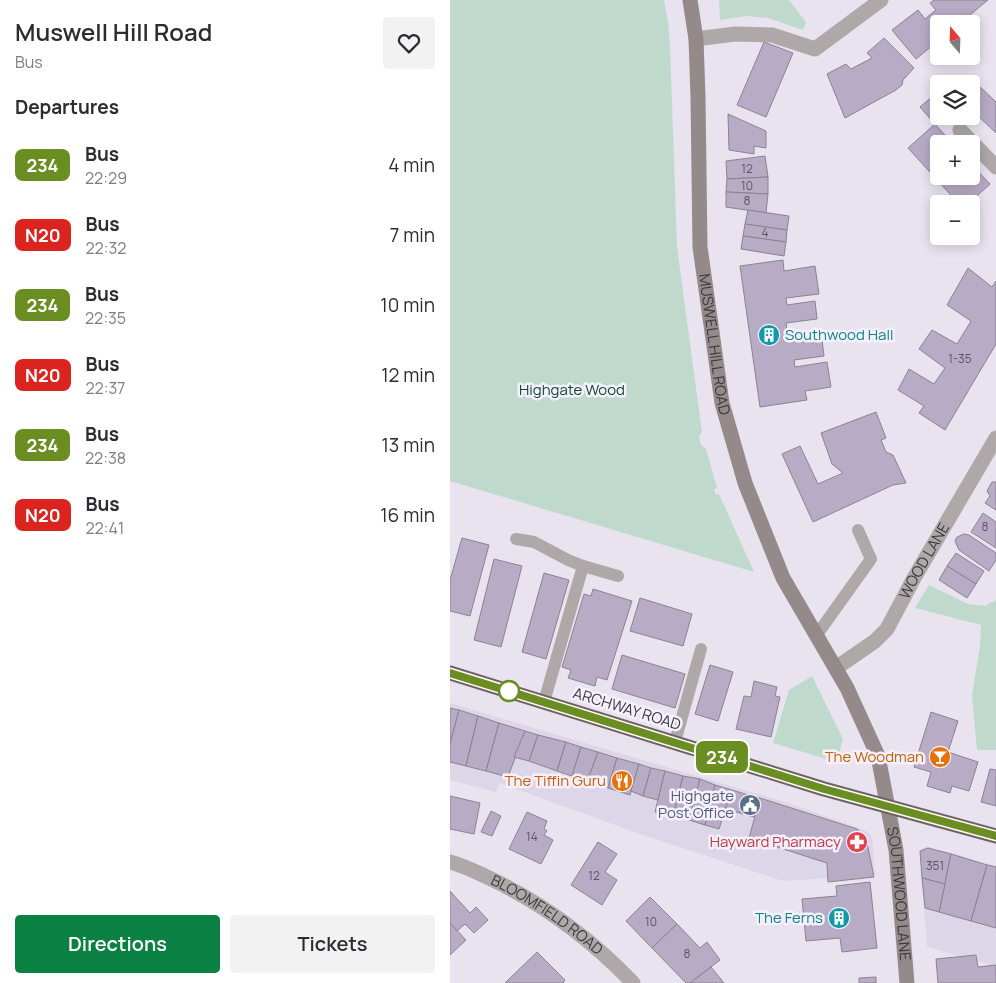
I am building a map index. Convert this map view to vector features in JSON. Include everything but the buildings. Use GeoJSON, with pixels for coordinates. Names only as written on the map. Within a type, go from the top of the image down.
{"type":"FeatureCollection","features":[{"type":"Feature","properties":{"kind":"highway","name":"ARCHWAY ROAD"},"geometry":{"type":"LineString","coordinates":[[450,673],[824,789],[996,836]]}},
{"type":"Feature","properties":{"kind":"main road","name":"MUSWELL HILL ROAD"},"geometry":{"type":"LineString","coordinates":[[690,0],[696,40],[700,247],[722,403],[745,484],[783,578],[847,688],[878,756],[887,805]]}},
{"type":"Feature","properties":{"kind":"main road","name":"SOUTHWOOD LANE"},"geometry":{"type":"LineString","coordinates":[[887,805],[896,850],[907,983]]}},
{"type":"Feature","properties":{"kind":"street"},"geometry":{"type":"LineString","coordinates":[[696,40],[735,34],[772,35],[815,49],[881,0]]}},
{"type":"Feature","properties":{"kind":"street"},"geometry":{"type":"LineString","coordinates":[[960,130],[996,167]]}},
{"type":"Feature","properties":{"kind":"street","name":"WOOD LANE"},"geometry":{"type":"LineString","coordinates":[[836,668],[875,641],[887,628],[996,438]]}},
{"type":"Feature","properties":{"kind":"street","name":"BLOOMFIELD ROAD"},"geometry":{"type":"LineString","coordinates":[[450,862],[459,864],[508,887],[570,926],[613,962],[633,983]]}},
{"type":"Feature","properties":{"kind":"lane"},"geometry":{"type":"LineString","coordinates":[[816,636],[871,559],[858,530]]}},
{"type":"Feature","properties":{"kind":"lane"},"geometry":{"type":"LineString","coordinates":[[516,539],[534,542],[568,560],[618,576]]}},
{"type":"Feature","properties":{"kind":"lane"},"geometry":{"type":"LineString","coordinates":[[544,702],[583,566]]}},
{"type":"Feature","properties":{"kind":"lane"},"geometry":{"type":"LineString","coordinates":[[675,742],[701,649]]}},
{"type":"Feature","properties":{"kind":"shaded area"},"geometry":{"type":"Polygon","coordinates":[[[450,703],[785,802],[862,829],[872,837],[875,875],[783,881],[637,833],[500,783],[496,792],[450,780],[450,703]]]}},
{"type":"Feature","properties":{"kind":"shaded area"},"geometry":{"type":"Polygon","coordinates":[[[926,846],[996,866],[996,966],[927,947],[920,851],[926,846]]]}},
{"type":"Feature","properties":{"kind":"green space","name":"Highgate Wood"},"geometry":{"type":"Polygon","coordinates":[[[450,0],[664,0],[670,45],[677,247],[702,432],[699,437],[701,445],[706,449],[717,488],[714,489],[716,495],[719,494],[754,572],[450,481],[450,0]]]}},
{"type":"Feature","properties":{"kind":"green space"},"geometry":{"type":"Polygon","coordinates":[[[719,0],[789,0],[806,22],[803,30],[768,18],[746,16],[720,20],[719,0]]]}},
{"type":"Feature","properties":{"kind":"green space"},"geometry":{"type":"Polygon","coordinates":[[[929,585],[968,604],[985,606],[996,600],[996,750],[977,750],[972,695],[980,646],[981,625],[915,608],[929,585]]]}},
{"type":"Feature","properties":{"kind":"green space"},"geometry":{"type":"Polygon","coordinates":[[[812,676],[843,739],[837,762],[773,743],[789,690],[812,676]]]}},
{"type":"Feature","properties":{"kind":"bus line","name":"234"},"geometry":{"type":"LineString","coordinates":[[450,673],[824,789],[996,836]]}},
{"type":"Feature","properties":{"kind":"place","name":"Southwood Hall"},"geometry":{"type":"Point","coordinates":[769,335]}},
{"type":"Feature","properties":{"kind":"place","name":"The Woodman"},"geometry":{"type":"Point","coordinates":[940,757]}},
{"type":"Feature","properties":{"kind":"place","name":"The Tiffin Guru"},"geometry":{"type":"Point","coordinates":[622,781]}},
{"type":"Feature","properties":{"kind":"place","name":"Highgate Post Office"},"geometry":{"type":"Point","coordinates":[750,805]}},
{"type":"Feature","properties":{"kind":"place","name":"Hayward Pharmacy"},"geometry":{"type":"Point","coordinates":[857,842]}},
{"type":"Feature","properties":{"kind":"place","name":"The Ferns"},"geometry":{"type":"Point","coordinates":[839,918]}}]}
